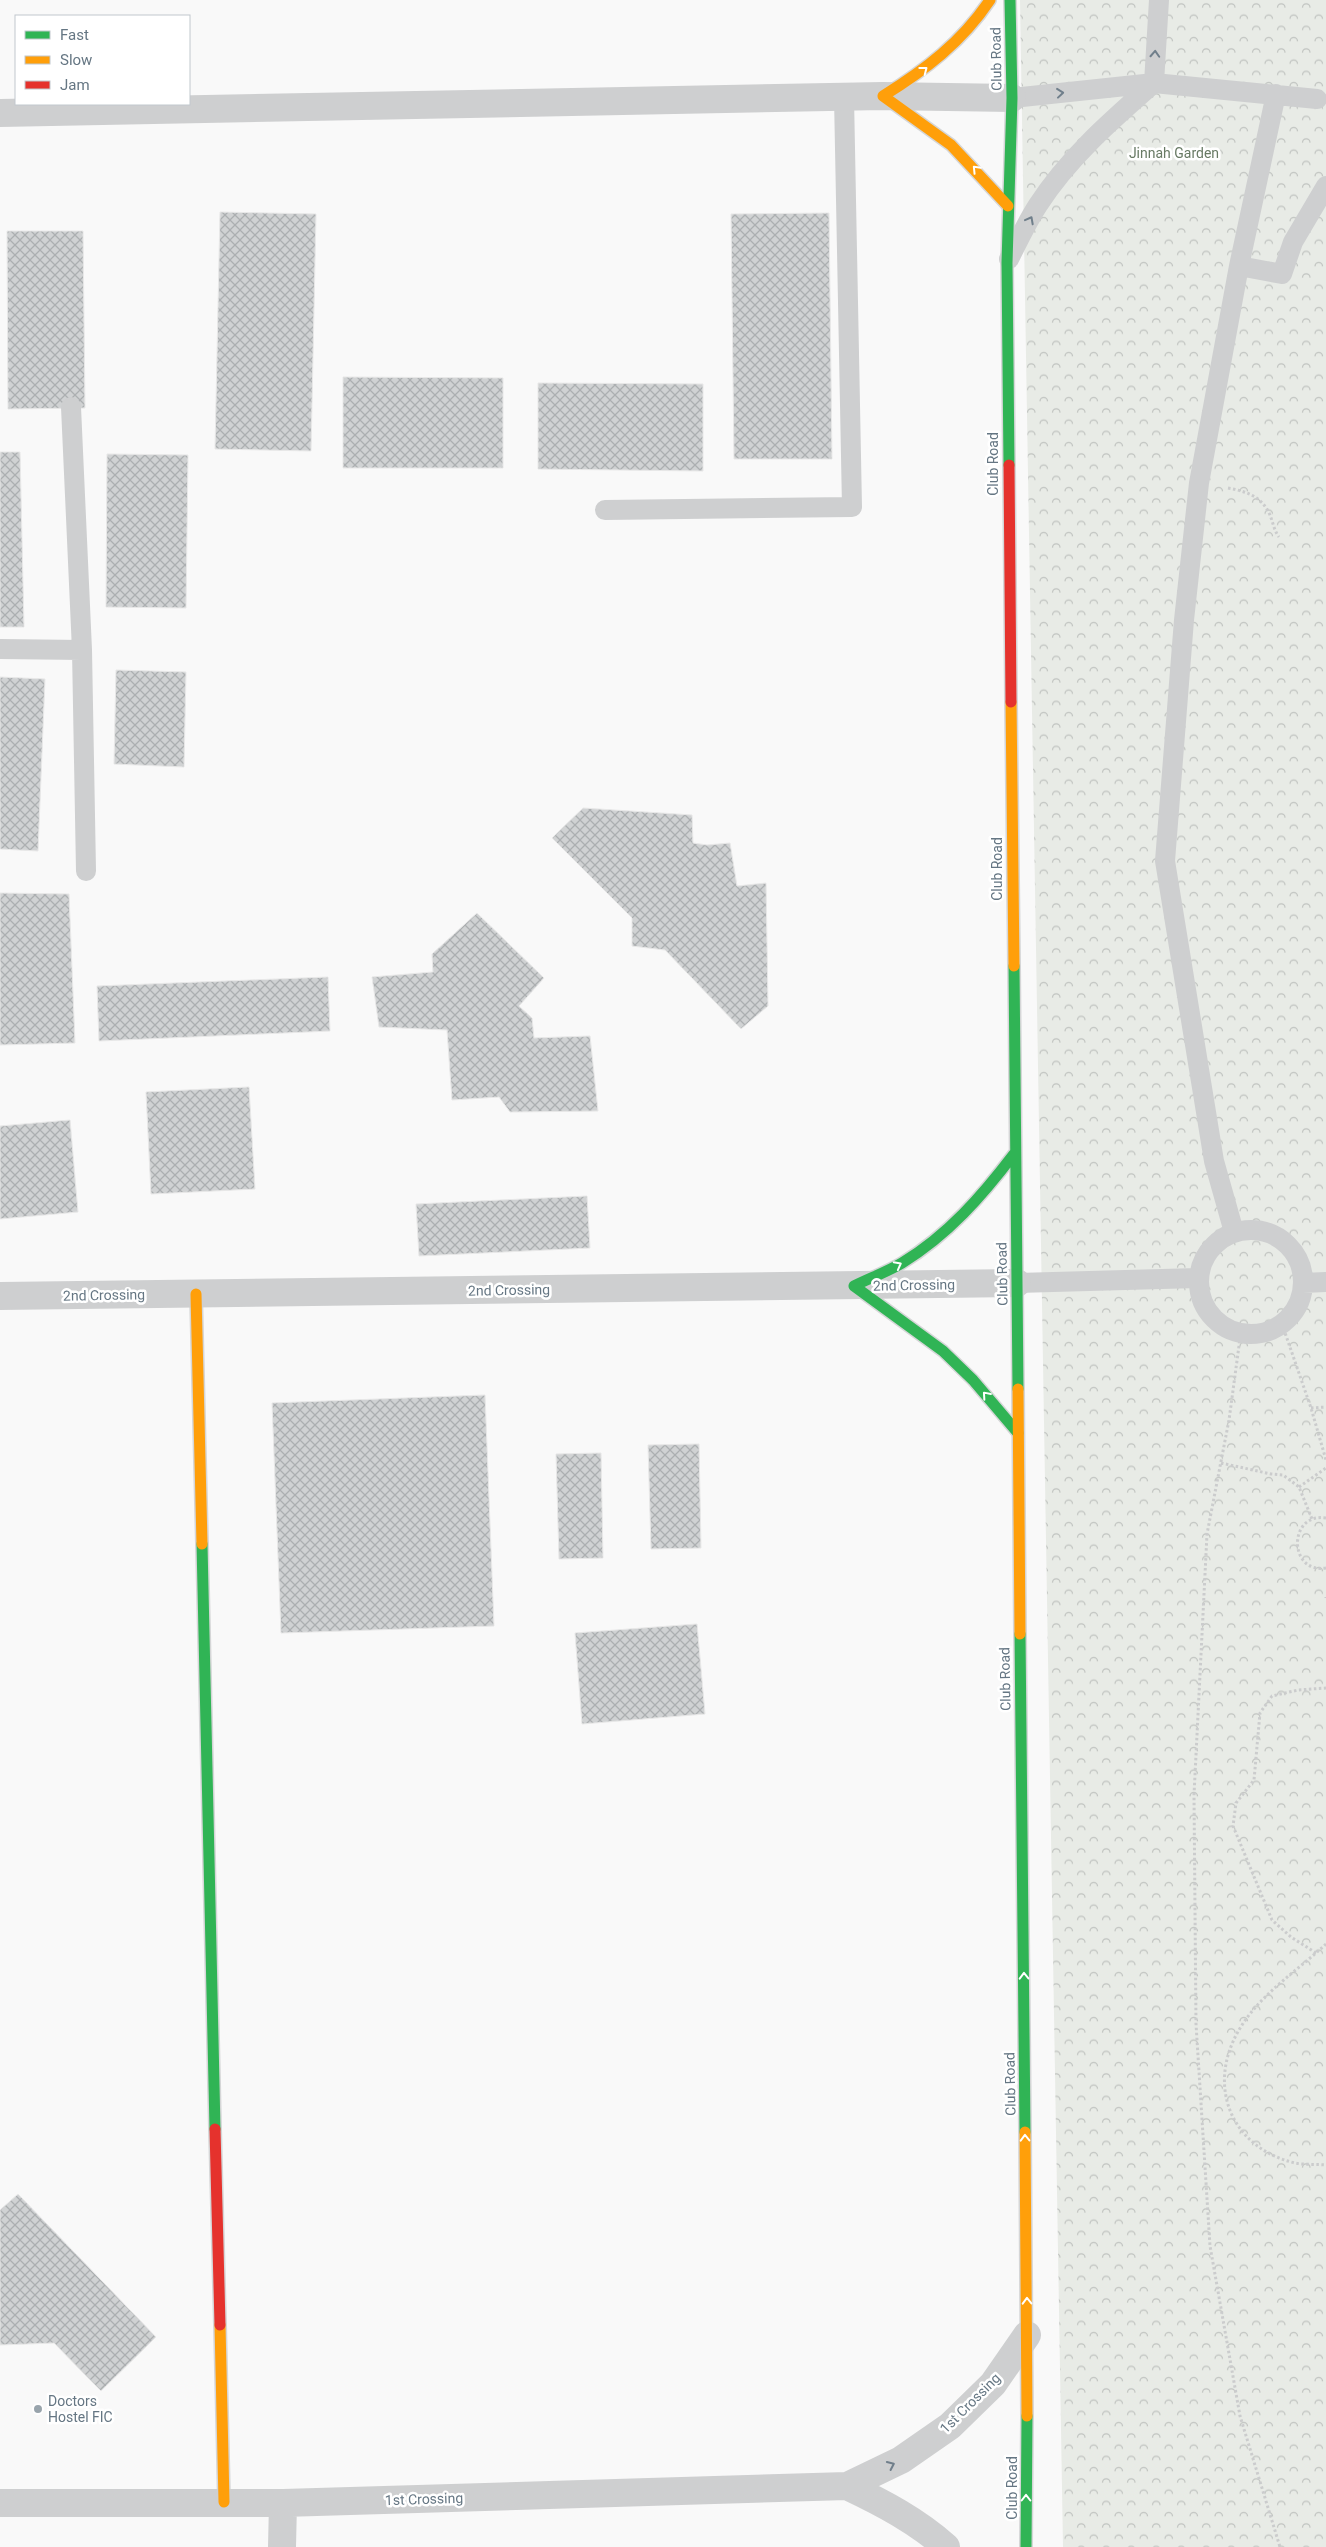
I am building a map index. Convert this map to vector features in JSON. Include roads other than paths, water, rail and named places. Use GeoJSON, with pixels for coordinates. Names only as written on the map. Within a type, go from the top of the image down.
{"type":"FeatureCollection","features":[{"type":"Feature","properties":{"kind":"main road"},"geometry":{"type":"LineString","coordinates":[[990,0],[956,42],[922,72],[884,96],[952,144],[1008,206]]}},
{"type":"Feature","properties":{"kind":"main road","name":"Club Road"},"geometry":{"type":"LineString","coordinates":[[1010,0],[1012,98],[1007,263],[1014,1154],[1017,1283],[1027,2335],[1026,2547]]}},
{"type":"Feature","properties":{"kind":"main road"},"geometry":{"type":"LineString","coordinates":[[854,1286],[902,1264],[945,1233],[982,1197],[1014,1154]]}},
{"type":"Feature","properties":{"kind":"main road"},"geometry":{"type":"LineString","coordinates":[[854,1286],[944,1352],[983,1390],[1018,1432]]}},
{"type":"Feature","properties":{"kind":"main road"},"geometry":{"type":"LineString","coordinates":[[196,1294],[224,2502]]}},
{"type":"Feature","properties":{"kind":"street"},"geometry":{"type":"LineString","coordinates":[[0,113],[884,96],[1012,98]]}},
{"type":"Feature","properties":{"kind":"street","name":"2nd Crossing"},"geometry":{"type":"LineString","coordinates":[[0,1296],[1017,1283]]}},
{"type":"Feature","properties":{"kind":"street","name":"1st Crossing"},"geometry":{"type":"LineString","coordinates":[[0,2503],[283,2503],[847,2486],[901,2460],[950,2426],[993,2384],[1027,2335]]}},
{"type":"Feature","properties":{"kind":"street","name":"1st Crossing"},"geometry":{"type":"LineString","coordinates":[[847,2486],[891,2507],[931,2534],[946,2547]]}},
{"type":"Feature","properties":{"kind":"street"},"geometry":{"type":"LineString","coordinates":[[282,2547],[283,2503]]}},
{"type":"Feature","properties":{"kind":"lane"},"geometry":{"type":"LineString","coordinates":[[1007,263],[1038,205],[1061,174],[1099,131],[1154,83],[1158,0]]}},
{"type":"Feature","properties":{"kind":"lane"},"geometry":{"type":"LineString","coordinates":[[1012,98],[1154,83],[1317,98]]}},
{"type":"Feature","properties":{"kind":"lane"},"geometry":{"type":"LineString","coordinates":[[1234,1232],[1214,1161],[1165,861],[1184,620],[1199,483],[1239,266],[1276,94]]}},
{"type":"Feature","properties":{"kind":"lane"},"geometry":{"type":"LineString","coordinates":[[605,510],[852,507],[844,97]]}},
{"type":"Feature","properties":{"kind":"lane"},"geometry":{"type":"LineString","coordinates":[[1239,266],[1282,274],[1293,242],[1326,186]]}},
{"type":"Feature","properties":{"kind":"lane"},"geometry":{"type":"LineString","coordinates":[[71,407],[82,650],[86,871]]}},
{"type":"Feature","properties":{"kind":"lane"},"geometry":{"type":"LineString","coordinates":[[0,648],[82,650]]}},
{"type":"Feature","properties":{"kind":"lane"},"geometry":{"type":"LineString","coordinates":[[1258,1230],[1282,1240],[1298,1259],[1304,1283],[1298,1306],[1282,1324],[1254,1335],[1225,1328],[1204,1307],[1198,1278],[1203,1258],[1216,1242],[1234,1232],[1258,1230]]}},
{"type":"Feature","properties":{"kind":"lane"},"geometry":{"type":"LineString","coordinates":[[1017,1283],[1198,1278]]}},
{"type":"Feature","properties":{"kind":"lane"},"geometry":{"type":"LineString","coordinates":[[1304,1283],[1326,1282]]}},
{"type":"Feature","properties":{"kind":"place","name":"Doctors Hostel FIC"},"geometry":{"type":"Point","coordinates":[38,2409]}},
{"type":"Feature","properties":{"kind":"park label","name":"Jinnah Garden"},"geometry":{"type":"Point","coordinates":[1174,153]}}]}
